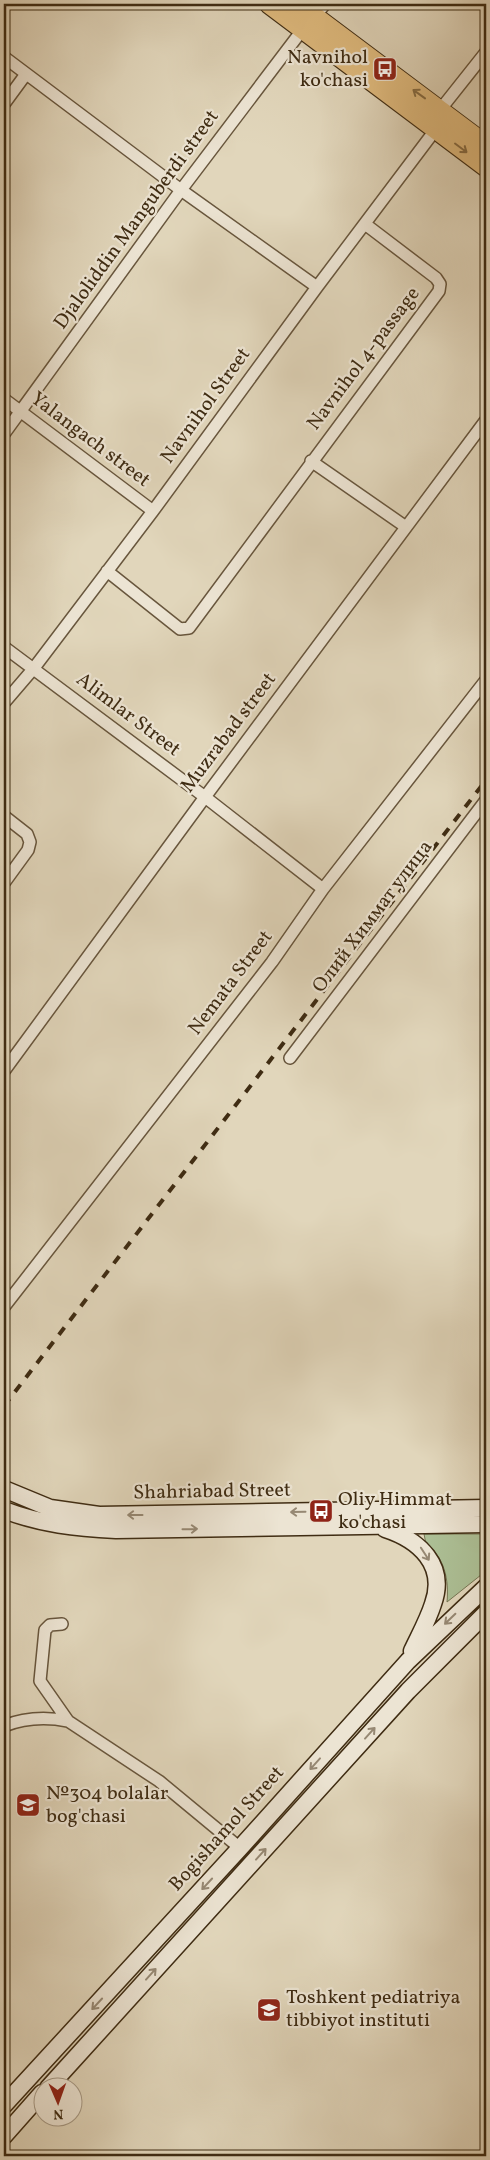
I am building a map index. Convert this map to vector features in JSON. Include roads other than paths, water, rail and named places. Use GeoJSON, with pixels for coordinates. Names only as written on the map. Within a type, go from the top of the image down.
{"type":"FeatureCollection","features":[{"type":"Feature","properties":{"kind":"main road"},"geometry":{"type":"LineString","coordinates":[[270,4],[314,16]]}},
{"type":"Feature","properties":{"kind":"main road"},"geometry":{"type":"LineString","coordinates":[[298,4],[314,16],[359,60],[435,121],[486,167]]}},
{"type":"Feature","properties":{"kind":"main road"},"geometry":{"type":"LineString","coordinates":[[435,121],[486,145]]}},
{"type":"Feature","properties":{"kind":"main road","name":"Shahriabad Street"},"geometry":{"type":"LineString","coordinates":[[4,1489],[50,1508],[99,1515],[486,1508]]}},
{"type":"Feature","properties":{"kind":"main road","name":"Shahriabad Street"},"geometry":{"type":"LineString","coordinates":[[4,1510],[25,1518],[54,1524],[105,1530],[486,1524]]}},
{"type":"Feature","properties":{"kind":"main road"},"geometry":{"type":"LineString","coordinates":[[368,1526],[395,1532],[412,1540],[426,1554],[434,1571],[436,1588],[433,1604],[408,1660]]}},
{"type":"Feature","properties":{"kind":"main road","name":"Bogishamol Street"},"geometry":{"type":"LineString","coordinates":[[4,2105],[240,1848],[408,1660],[486,1587]]}},
{"type":"Feature","properties":{"kind":"main road","name":"Bogishamol Street"},"geometry":{"type":"LineString","coordinates":[[57,2078],[444,1653],[486,1613]]}},
{"type":"Feature","properties":{"kind":"main road"},"geometry":{"type":"LineString","coordinates":[[329,1748],[344,1762]]}},
{"type":"Feature","properties":{"kind":"main road"},"geometry":{"type":"LineString","coordinates":[[162,1933],[177,1945]]}},
{"type":"Feature","properties":{"kind":"main road"},"geometry":{"type":"LineString","coordinates":[[118,1981],[133,1994]]}},
{"type":"Feature","properties":{"kind":"main road"},"geometry":{"type":"LineString","coordinates":[[4,2136],[32,2104]]}},
{"type":"Feature","properties":{"kind":"street","name":"Djaloliddin Manguberdi street"},"geometry":{"type":"LineString","coordinates":[[4,434],[181,190],[314,16]]}},
{"type":"Feature","properties":{"kind":"street","name":"Navnihol Street"},"geometry":{"type":"LineString","coordinates":[[4,703],[34,668],[153,511],[365,224],[435,121],[486,52]]}},
{"type":"Feature","properties":{"kind":"street"},"geometry":{"type":"LineString","coordinates":[[4,57],[181,190],[317,287]]}},
{"type":"Feature","properties":{"kind":"street"},"geometry":{"type":"LineString","coordinates":[[4,104],[26,74]]}},
{"type":"Feature","properties":{"kind":"street","name":"Navnihol 4-passage"},"geometry":{"type":"LineString","coordinates":[[107,571],[180,629],[188,628],[439,291],[440,284],[436,278],[365,224]]}},
{"type":"Feature","properties":{"kind":"street","name":"Yalangach street"},"geometry":{"type":"LineString","coordinates":[[4,399],[153,511]]}},
{"type":"Feature","properties":{"kind":"street","name":"Muzrabad street"},"geometry":{"type":"LineString","coordinates":[[4,1071],[205,797],[486,420]]}},
{"type":"Feature","properties":{"kind":"street","name":"Navnihol 4-passage"},"geometry":{"type":"LineString","coordinates":[[311,461],[406,527]]}},
{"type":"Feature","properties":{"kind":"street","name":"Аlimlar Street"},"geometry":{"type":"LineString","coordinates":[[4,647],[205,797],[323,889]]}},
{"type":"Feature","properties":{"kind":"street","name":"Nemata Street"},"geometry":{"type":"LineString","coordinates":[[4,1307],[272,962],[323,889],[486,680]]}},
{"type":"Feature","properties":{"kind":"street","name":"Олий Химмат улица"},"geometry":{"type":"LineString","coordinates":[[290,1058],[486,800]]}},
{"type":"Feature","properties":{"kind":"street"},"geometry":{"type":"LineString","coordinates":[[4,816],[27,834],[30,842],[28,850],[4,883]]}},
{"type":"Feature","properties":{"kind":"street"},"geometry":{"type":"LineString","coordinates":[[62,1624],[50,1625],[45,1630],[40,1681],[68,1721],[159,1781],[240,1848]]}},
{"type":"Feature","properties":{"kind":"street"},"geometry":{"type":"LineString","coordinates":[[4,1726],[13,1722],[49,1718],[68,1721]]}},
{"type":"Feature","properties":{"kind":"railway"},"geometry":{"type":"LineString","coordinates":[[4,1406],[486,780]]}},
{"type":"Feature","properties":{"kind":"place","name":"Navnihol ko'chasi"},"geometry":{"type":"Point","coordinates":[385,69]}},
{"type":"Feature","properties":{"kind":"place","name":"Oliy Himmat ko'chasi"},"geometry":{"type":"Point","coordinates":[321,1511]}},
{"type":"Feature","properties":{"kind":"place","name":"№304 bolalar bog'chasi"},"geometry":{"type":"Point","coordinates":[28,1805]}},
{"type":"Feature","properties":{"kind":"place","name":"Toshkent pediatriya tibbiyot instituti"},"geometry":{"type":"Point","coordinates":[269,2010]}}]}
